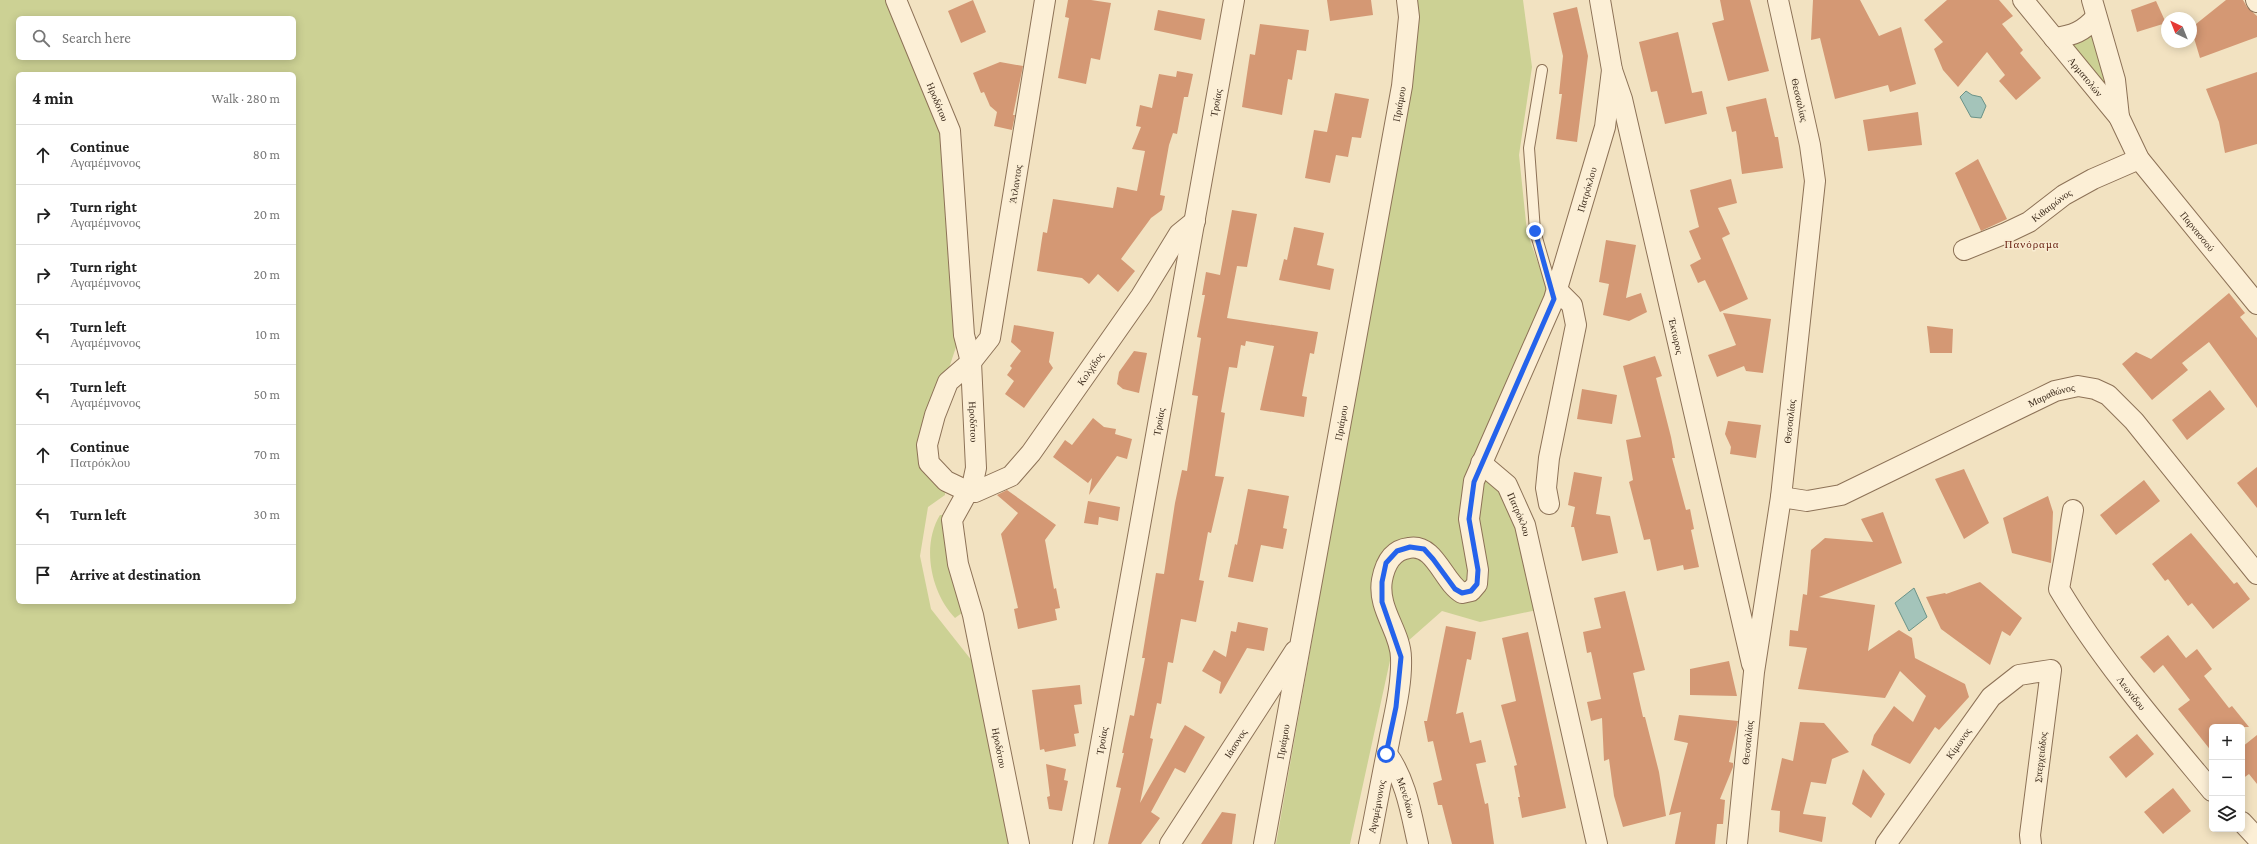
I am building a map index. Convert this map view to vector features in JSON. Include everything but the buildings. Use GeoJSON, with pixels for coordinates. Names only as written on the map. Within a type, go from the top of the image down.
{"type":"FeatureCollection","features":[{"type":"Feature","properties":{"kind":"street","name":"Ηροδότου"},"geometry":{"type":"LineString","coordinates":[[896,0],[950,131],[964,335],[971,362],[976,468],[973,482],[952,520],[958,564],[973,615],[1019,844]]}},
{"type":"Feature","properties":{"kind":"street","name":"Άτλαντος"},"geometry":{"type":"LineString","coordinates":[[967,491],[946,481],[929,463],[927,445],[935,415],[948,382],[971,362],[990,338],[1045,0]]}},
{"type":"Feature","properties":{"kind":"street","name":"Τροίας"},"geometry":{"type":"LineString","coordinates":[[1083,844],[1234,0]]}},
{"type":"Feature","properties":{"kind":"street","name":"Πριάμου"},"geometry":{"type":"LineString","coordinates":[[1264,844],[1402,86],[1409,17],[1407,0]]}},
{"type":"Feature","properties":{"kind":"street","name":"Έκτωρος"},"geometry":{"type":"LineString","coordinates":[[1600,0],[1612,70],[1622,99],[1754,672]]}},
{"type":"Feature","properties":{"kind":"street","name":"Θεσσαλίας"},"geometry":{"type":"LineString","coordinates":[[1737,844],[1754,672],[1781,497],[1815,181],[1810,145],[1778,0]]}},
{"type":"Feature","properties":{"kind":"street","name":"Αρματολών"},"geometry":{"type":"LineString","coordinates":[[2023,0],[2119,117],[2139,159]]}},
{"type":"Feature","properties":{"kind":"street"},"geometry":{"type":"LineString","coordinates":[[2054,38],[2068,36],[2087,28],[2094,8]]}},
{"type":"Feature","properties":{"kind":"street"},"geometry":{"type":"LineString","coordinates":[[2094,8],[2115,80],[2119,117]]}},
{"type":"Feature","properties":{"kind":"street","name":"Πατρόκλου"},"geometry":{"type":"LineString","coordinates":[[1597,844],[1525,525],[1507,485],[1496,473],[1481,463],[1556,294],[1605,127],[1612,70]]}},
{"type":"Feature","properties":{"kind":"street","name":"Κιθαιρώνος"},"geometry":{"type":"LineString","coordinates":[[1964,250],[2006,234],[2029,222],[2064,195],[2093,179],[2139,159]]}},
{"type":"Feature","properties":{"kind":"street","name":"Παρνασσού"},"geometry":{"type":"LineString","coordinates":[[2139,159],[2257,304]]}},
{"type":"Feature","properties":{"kind":"street","name":"Κολχίδος"},"geometry":{"type":"LineString","coordinates":[[967,491],[975,492],[1012,476],[1031,453],[1132,309],[1179,234],[1195,221]]}},
{"type":"Feature","properties":{"kind":"street"},"geometry":{"type":"LineString","coordinates":[[1549,504],[1546,488],[1549,458],[1576,325],[1572,305],[1556,294]]}},
{"type":"Feature","properties":{"kind":"street","name":"Μαραθώνος"},"geometry":{"type":"LineString","coordinates":[[1781,497],[1807,501],[1842,495],[2055,391],[2078,386],[2095,389],[2108,395],[2134,421],[2257,574]]}},
{"type":"Feature","properties":{"kind":"street","name":"Αγαμέμνονος"},"geometry":{"type":"LineString","coordinates":[[1369,844],[1396,707],[1401,657],[1382,602],[1382,582],[1386,563],[1397,551],[1410,547],[1424,549],[1455,589],[1462,593],[1471,591],[1477,584],[1478,570],[1469,519],[1474,482],[1481,463]]}},
{"type":"Feature","properties":{"kind":"street","name":"Λεωνίδου"},"geometry":{"type":"LineString","coordinates":[[2073,510],[2059,589],[2072,612],[2150,716],[2209,787]]}},
{"type":"Feature","properties":{"kind":"street","name":"Ιάσονος"},"geometry":{"type":"LineString","coordinates":[[1170,844],[1300,643]]}},
{"type":"Feature","properties":{"kind":"street","name":"Κίμωνος"},"geometry":{"type":"LineString","coordinates":[[1886,844],[1991,697],[2019,675],[2051,670]]}},
{"type":"Feature","properties":{"kind":"street","name":"Σπερχειάδος"},"geometry":{"type":"LineString","coordinates":[[2031,844],[2030,835],[2051,670]]}},
{"type":"Feature","properties":{"kind":"street","name":"Μενελάου"},"geometry":{"type":"LineString","coordinates":[[1386,754],[1396,767],[1418,844]]}},
{"type":"Feature","properties":{"kind":"street"},"geometry":{"type":"LineString","coordinates":[[2245,825],[2257,838]]}},
{"type":"Feature","properties":{"kind":"lane"},"geometry":{"type":"LineString","coordinates":[[1542,70],[1529,148],[1535,231],[1556,294]]}},
{"type":"Feature","properties":{"kind":"green space"},"geometry":{"type":"Polygon","coordinates":[[[0,0],[890,0],[949,137],[956,347],[946,377],[920,429],[919,449],[945,489],[945,495],[928,507],[920,556],[931,609],[976,666],[1011,844],[0,844],[0,0]]]}},
{"type":"Feature","properties":{"kind":"green space"},"geometry":{"type":"Polygon","coordinates":[[[1414,0],[1523,0],[1532,67],[1519,155],[1527,232],[1548,291],[1472,470],[1491,478],[1510,501],[1542,609],[1480,622],[1442,611],[1391,656],[1350,844],[1276,844],[1413,69],[1414,0]]]}},
{"type":"Feature","properties":{"kind":"green space"},"geometry":{"type":"Polygon","coordinates":[[[2092,33],[2108,79],[2105,86],[2073,46],[2092,33]]]}},
{"type":"Feature","properties":{"kind":"green space"},"geometry":{"type":"Polygon","coordinates":[[[940,515],[944,515],[966,610],[955,618],[940,596],[931,569],[931,541],[934,527],[940,515]]]}},
{"type":"Feature","properties":{"kind":"water"},"geometry":{"type":"Polygon","coordinates":[[[1966,91],[1972,95],[1981,97],[1986,106],[1981,118],[1971,117],[1960,97],[1966,91]]]}},
{"type":"Feature","properties":{"kind":"water"},"geometry":{"type":"Polygon","coordinates":[[[1914,588],[1927,617],[1909,631],[1895,603],[1914,588]]]}},
{"type":"Feature","properties":{"kind":"district","name":"Πανόραμα"},"geometry":{"type":"Point","coordinates":[2032,244]}},
{"type":"Feature","properties":{"kind":"route"},"geometry":{"type":"LineString","coordinates":[[1386,754],[1396,707],[1401,657],[1392,626],[1382,602],[1382,582],[1386,563],[1397,551],[1410,547],[1424,549],[1455,589],[1462,593],[1471,591],[1477,584],[1478,570],[1469,519],[1474,482],[1554,299],[1535,231]]}}]}
